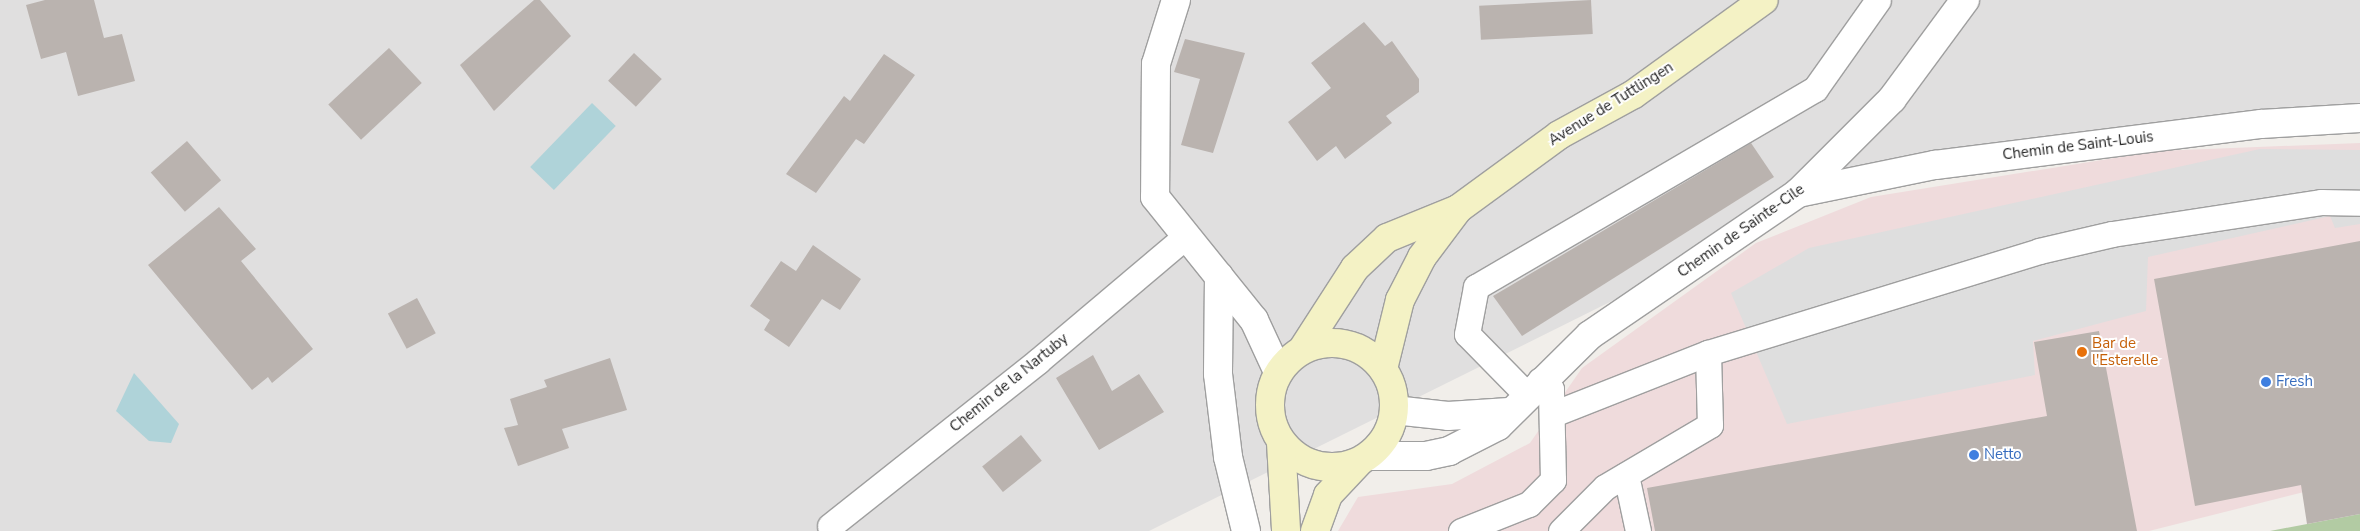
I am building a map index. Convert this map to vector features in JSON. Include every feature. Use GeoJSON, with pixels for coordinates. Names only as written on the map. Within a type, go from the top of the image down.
{"type":"FeatureCollection","features":[{"type":"Feature","properties":{"kind":"main road","name":"Avenue de Tuttlingen"},"geometry":{"type":"LineString","coordinates":[[1302,350],[1355,268],[1387,238],[1458,209],[1559,135],[1634,94],[1764,0]]}},
{"type":"Feature","properties":{"kind":"main road","name":"Avenue de Tuttlingen"},"geometry":{"type":"LineString","coordinates":[[1383,369],[1400,300],[1422,257],[1458,209]]}},
{"type":"Feature","properties":{"kind":"main road"},"geometry":{"type":"LineString","coordinates":[[1286,531],[1281,443],[1269,408],[1278,372],[1302,350],[1337,342],[1355,346],[1383,369],[1393,388],[1394,410],[1382,443],[1328,495],[1315,531]]}},
{"type":"Feature","properties":{"kind":"main road"},"geometry":{"type":"LineString","coordinates":[[1281,443],[1317,466],[1339,468],[1364,459]]}},
{"type":"Feature","properties":{"kind":"street"},"geometry":{"type":"LineString","coordinates":[[1176,0],[1156,64],[1155,197],[1254,320],[1278,372]]}},
{"type":"Feature","properties":{"kind":"street","name":"Chemin de Sainte-Cile"},"geometry":{"type":"LineString","coordinates":[[1364,459],[1426,456],[1449,451],[1485,435],[1590,335],[1798,194],[1892,99],[1965,0]]}},
{"type":"Feature","properties":{"kind":"street","name":"Chemin de Saint-Louis"},"geometry":{"type":"LineString","coordinates":[[1798,194],[1945,164],[2252,125],[2360,118]]}},
{"type":"Feature","properties":{"kind":"street"},"geometry":{"type":"LineString","coordinates":[[1219,276],[1218,374],[1228,457],[1246,531]]}},
{"type":"Feature","properties":{"kind":"street"},"geometry":{"type":"LineString","coordinates":[[1394,410],[1448,416],[1525,395]]}},
{"type":"Feature","properties":{"kind":"lane"},"geometry":{"type":"LineString","coordinates":[[1460,531],[1529,504],[1553,480],[1551,389],[1525,395],[1467,334],[1476,287],[1815,89],[1878,0]]}},
{"type":"Feature","properties":{"kind":"lane"},"geometry":{"type":"LineString","coordinates":[[1553,414],[1708,353],[2039,251],[2112,234],[2321,202],[2360,203]]}},
{"type":"Feature","properties":{"kind":"lane","name":"Chemin de la Nartuby"},"geometry":{"type":"LineString","coordinates":[[830,526],[1038,361],[1186,236]]}},
{"type":"Feature","properties":{"kind":"lane"},"geometry":{"type":"LineString","coordinates":[[1561,531],[1605,487],[1710,425],[1708,353]]}},
{"type":"Feature","properties":{"kind":"lane"},"geometry":{"type":"LineString","coordinates":[[1626,475],[1638,531]]}},
{"type":"Feature","properties":{"kind":"shaded area"},"geometry":{"type":"Polygon","coordinates":[[[0,0],[2360,0],[2360,110],[2060,142],[1805,205],[1149,531],[0,531],[0,0]]]}},
{"type":"Feature","properties":{"kind":"shaded area"},"geometry":{"type":"Polygon","coordinates":[[[2360,143],[2360,478],[2149,531],[1338,531],[1358,497],[1452,484],[1530,443],[1582,368],[1756,243],[1871,197],[2158,151],[2360,143]]]}},
{"type":"Feature","properties":{"kind":"shaded area"},"geometry":{"type":"Polygon","coordinates":[[[2260,149],[2360,150],[2360,224],[2335,228],[2330,216],[2148,257],[2146,311],[2033,341],[2035,375],[1787,424],[1731,293],[1809,248],[2260,149]]]}},
{"type":"Feature","properties":{"kind":"green space"},"geometry":{"type":"Polygon","coordinates":[[[2360,514],[2360,531],[2270,531],[2360,514]]]}},
{"type":"Feature","properties":{"kind":"water"},"geometry":{"type":"Polygon","coordinates":[[[592,103],[616,126],[554,190],[530,167],[592,103]]]}},
{"type":"Feature","properties":{"kind":"water"},"geometry":{"type":"Polygon","coordinates":[[[134,373],[179,424],[171,443],[149,441],[116,411],[134,373]]]}},
{"type":"Feature","properties":{"kind":"building"},"geometry":{"type":"Polygon","coordinates":[[[45,0],[94,0],[104,38],[122,34],[135,81],[78,96],[66,52],[41,59],[26,5],[45,0]]]}},
{"type":"Feature","properties":{"kind":"building"},"geometry":{"type":"Polygon","coordinates":[[[534,0],[540,0],[571,36],[494,111],[460,65],[534,0]]]}},
{"type":"Feature","properties":{"kind":"building"},"geometry":{"type":"Polygon","coordinates":[[[1591,0],[1593,34],[1481,40],[1479,6],[1591,0]]]}},
{"type":"Feature","properties":{"kind":"building"},"geometry":{"type":"Polygon","coordinates":[[[1364,22],[1385,46],[1392,41],[1419,79],[1419,92],[1386,116],[1392,123],[1345,159],[1336,146],[1317,161],[1288,122],[1331,88],[1311,63],[1364,22]]]}},
{"type":"Feature","properties":{"kind":"building"},"geometry":{"type":"Polygon","coordinates":[[[1185,39],[1245,53],[1213,153],[1181,145],[1200,79],[1174,72],[1185,39]]]}},
{"type":"Feature","properties":{"kind":"building"},"geometry":{"type":"Polygon","coordinates":[[[389,48],[422,83],[361,140],[328,105],[389,48]]]}},
{"type":"Feature","properties":{"kind":"building"},"geometry":{"type":"Polygon","coordinates":[[[634,53],[662,79],[636,107],[608,81],[634,53]]]}},
{"type":"Feature","properties":{"kind":"building"},"geometry":{"type":"Polygon","coordinates":[[[884,54],[915,75],[864,144],[856,139],[816,193],[786,174],[844,96],[850,101],[884,54]]]}},
{"type":"Feature","properties":{"kind":"building"},"geometry":{"type":"Polygon","coordinates":[[[187,141],[221,180],[185,212],[151,172],[187,141]]]}},
{"type":"Feature","properties":{"kind":"building"},"geometry":{"type":"Polygon","coordinates":[[[1751,143],[1774,177],[1522,336],[1493,296],[1751,143]]]}},
{"type":"Feature","properties":{"kind":"building"},"geometry":{"type":"Polygon","coordinates":[[[219,207],[256,249],[241,261],[313,349],[272,383],[268,377],[252,390],[148,265],[219,207]]]}},
{"type":"Feature","properties":{"kind":"building","name":"Fresh"},"geometry":{"type":"Polygon","coordinates":[[[2360,241],[2360,514],[2307,524],[2301,485],[2195,506],[2154,279],[2360,241]]]}},
{"type":"Feature","properties":{"kind":"building"},"geometry":{"type":"Polygon","coordinates":[[[813,245],[861,279],[840,310],[822,299],[789,347],[764,330],[770,320],[750,306],[781,261],[796,271],[813,245]]]}},
{"type":"Feature","properties":{"kind":"building"},"geometry":{"type":"Polygon","coordinates":[[[417,298],[436,333],[407,349],[388,313],[417,298]]]}},
{"type":"Feature","properties":{"kind":"building","name":"Netto"},"geometry":{"type":"Polygon","coordinates":[[[2099,331],[2137,531],[1655,531],[1647,488],[2047,416],[2034,342],[2099,331]]]}},
{"type":"Feature","properties":{"kind":"building"},"geometry":{"type":"Polygon","coordinates":[[[1093,355],[1112,391],[1139,374],[1164,412],[1099,450],[1056,378],[1093,355]]]}},
{"type":"Feature","properties":{"kind":"building"},"geometry":{"type":"Polygon","coordinates":[[[610,358],[627,410],[562,429],[569,448],[518,466],[504,428],[518,425],[510,399],[547,387],[544,380],[610,358]]]}},
{"type":"Feature","properties":{"kind":"building"},"geometry":{"type":"Polygon","coordinates":[[[1021,435],[1042,461],[1003,492],[982,466],[1021,435]]]}},
{"type":"Feature","properties":{"kind":"place","name":"Bar de l'Esterelle"},"geometry":{"type":"Point","coordinates":[2082,352]}},
{"type":"Feature","properties":{"kind":"place","name":"Fresh"},"geometry":{"type":"Point","coordinates":[2266,382]}},
{"type":"Feature","properties":{"kind":"place","name":"Netto"},"geometry":{"type":"Point","coordinates":[1974,455]}}]}
